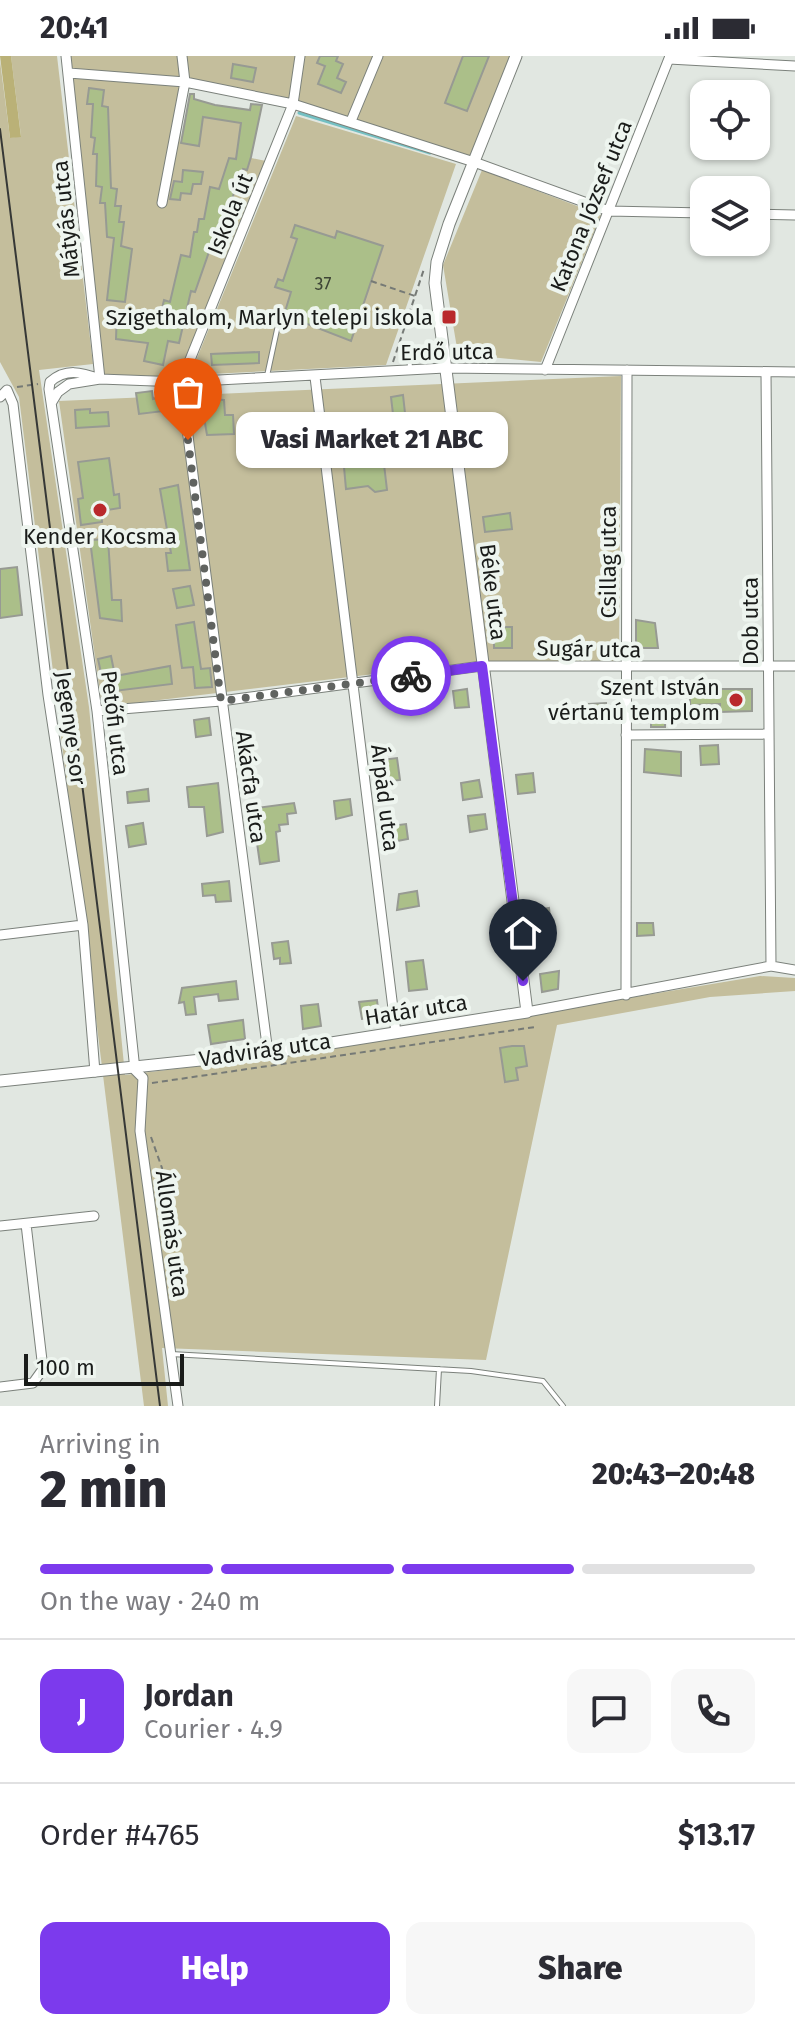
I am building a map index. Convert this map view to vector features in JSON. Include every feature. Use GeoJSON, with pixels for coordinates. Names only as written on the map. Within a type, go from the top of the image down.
{"type":"FeatureCollection","features":[{"type":"Feature","properties":{"kind":"street","name":"Mátyás utca"},"geometry":{"type":"LineString","coordinates":[[66,56],[100,379]]}},
{"type":"Feature","properties":{"kind":"street"},"geometry":{"type":"LineString","coordinates":[[162,203],[185,82],[182,56]]}},
{"type":"Feature","properties":{"kind":"street","name":"Iskola út"},"geometry":{"type":"LineString","coordinates":[[181,382],[293,104],[300,56]]}},
{"type":"Feature","properties":{"kind":"street"},"geometry":{"type":"LineString","coordinates":[[351,121],[378,56]]}},
{"type":"Feature","properties":{"kind":"street","name":"Béke utca"},"geometry":{"type":"LineString","coordinates":[[516,56],[444,236],[435,272],[527,1012]]}},
{"type":"Feature","properties":{"kind":"street"},"geometry":{"type":"LineString","coordinates":[[669,58],[795,66]]}},
{"type":"Feature","properties":{"kind":"street","name":"Katona József utca"},"geometry":{"type":"LineString","coordinates":[[545,370],[669,58]]}},
{"type":"Feature","properties":{"kind":"street"},"geometry":{"type":"LineString","coordinates":[[69,73],[185,82],[293,104],[474,162],[609,211],[690,213]]}},
{"type":"Feature","properties":{"kind":"street"},"geometry":{"type":"LineString","coordinates":[[770,214],[795,215]]}},
{"type":"Feature","properties":{"kind":"street","name":"Erdő utca"},"geometry":{"type":"LineString","coordinates":[[49,386],[65,373],[100,379],[181,382],[445,368],[795,372]]}},
{"type":"Feature","properties":{"kind":"street","name":"Csillag utca"},"geometry":{"type":"LineString","coordinates":[[626,995],[627,370]]}},
{"type":"Feature","properties":{"kind":"street","name":"Dob utca"},"geometry":{"type":"LineString","coordinates":[[766,373],[771,966]]}},
{"type":"Feature","properties":{"kind":"street","name":"Árpád utca"},"geometry":{"type":"LineString","coordinates":[[315,377],[396,1033]]}},
{"type":"Feature","properties":{"kind":"street","name":"Erdő utca"},"geometry":{"type":"LineString","coordinates":[[51,405],[56,394],[69,384],[100,379]]}},
{"type":"Feature","properties":{"kind":"street","name":"Akácfa utca"},"geometry":{"type":"LineString","coordinates":[[181,382],[268,1053]]}},
{"type":"Feature","properties":{"kind":"street","name":"Petőfi utca"},"geometry":{"type":"LineString","coordinates":[[49,386],[97,711],[135,1070]]}},
{"type":"Feature","properties":{"kind":"street","name":"Jegenye sor"},"geometry":{"type":"LineString","coordinates":[[4,394],[13,404],[48,695],[83,925],[95,1072]]}},
{"type":"Feature","properties":{"kind":"street","name":"Sugár utca"},"geometry":{"type":"LineString","coordinates":[[97,711],[221,701],[482,666],[795,666]]}},
{"type":"Feature","properties":{"kind":"street"},"geometry":{"type":"LineString","coordinates":[[626,735],[768,734]]}},
{"type":"Feature","properties":{"kind":"street"},"geometry":{"type":"LineString","coordinates":[[0,935],[83,925]]}},
{"type":"Feature","properties":{"kind":"street","name":"Határ utca"},"geometry":{"type":"LineString","coordinates":[[0,1081],[135,1070],[268,1053],[626,995],[771,966],[795,970]]}},
{"type":"Feature","properties":{"kind":"street"},"geometry":{"type":"LineString","coordinates":[[135,1070],[143,1084]]}},
{"type":"Feature","properties":{"kind":"street","name":"Állomás utca"},"geometry":{"type":"LineString","coordinates":[[143,1084],[140,1131],[178,1406]]}},
{"type":"Feature","properties":{"kind":"street"},"geometry":{"type":"LineString","coordinates":[[0,1226],[94,1216]]}},
{"type":"Feature","properties":{"kind":"street"},"geometry":{"type":"LineString","coordinates":[[0,1387],[39,1380],[43,1365],[26,1224]]}},
{"type":"Feature","properties":{"kind":"lane"},"geometry":{"type":"LineString","coordinates":[[267,379],[278,325]]}},
{"type":"Feature","properties":{"kind":"lane"},"geometry":{"type":"LineString","coordinates":[[409,351],[410,369]]}},
{"type":"Feature","properties":{"kind":"lane"},"geometry":{"type":"LineString","coordinates":[[171,1354],[439,1369],[543,1381],[563,1406]]}},
{"type":"Feature","properties":{"kind":"lane"},"geometry":{"type":"LineString","coordinates":[[437,1406],[439,1369]]}},
{"type":"Feature","properties":{"kind":"path"},"geometry":{"type":"LineString","coordinates":[[371,281],[415,296]]}},
{"type":"Feature","properties":{"kind":"path"},"geometry":{"type":"LineString","coordinates":[[22,386],[36,384]]}},
{"type":"Feature","properties":{"kind":"path","name":"Vadvirág utca"},"geometry":{"type":"LineString","coordinates":[[143,1084],[535,1027]]}},
{"type":"Feature","properties":{"kind":"shaded area"},"geometry":{"type":"Polygon","coordinates":[[[0,56],[11,56],[21,137],[10,138],[0,56]]]}},
{"type":"Feature","properties":{"kind":"shaded area"},"geometry":{"type":"Polygon","coordinates":[[[11,56],[57,56],[93,364],[39,370],[89,707],[125,1075],[267,1058],[760,976],[795,978],[795,991],[710,997],[557,1025],[486,1360],[162,1348],[168,1406],[144,1406],[19,397],[0,362],[0,61],[10,138],[21,136],[11,56]]]}},
{"type":"Feature","properties":{"kind":"shaded area"},"geometry":{"type":"Polygon","coordinates":[[[66,56],[516,56],[474,162],[351,121],[185,83],[180,143],[199,146],[203,117],[241,123],[237,155],[266,161],[181,382],[100,376],[66,56]]]}},
{"type":"Feature","properties":{"kind":"shaded area"},"geometry":{"type":"Polygon","coordinates":[[[296,116],[456,164],[386,365],[190,375],[296,116]]]}},
{"type":"Feature","properties":{"kind":"shaded area"},"geometry":{"type":"Polygon","coordinates":[[[482,170],[601,215],[541,362],[458,354],[443,265],[482,170]]]}},
{"type":"Feature","properties":{"kind":"shaded area"},"geometry":{"type":"Polygon","coordinates":[[[621,376],[619,662],[474,662],[102,707],[59,401],[621,376]]]}},
{"type":"Feature","properties":{"kind":"building"},"geometry":{"type":"Polygon","coordinates":[[[320,56],[338,56],[336,61],[343,64],[337,78],[346,82],[341,93],[318,84],[325,66],[317,63],[320,56]]]}},
{"type":"Feature","properties":{"kind":"building"},"geometry":{"type":"Polygon","coordinates":[[[463,56],[489,56],[467,111],[445,103],[463,56]]]}},
{"type":"Feature","properties":{"kind":"building"},"geometry":{"type":"Polygon","coordinates":[[[233,64],[256,68],[253,82],[231,78],[233,64]]]}},
{"type":"Feature","properties":{"kind":"building"},"geometry":{"type":"Polygon","coordinates":[[[89,88],[104,90],[102,106],[108,107],[111,188],[117,189],[115,206],[121,206],[119,222],[124,222],[121,246],[132,249],[125,302],[107,300],[114,238],[107,237],[105,203],[100,203],[102,187],[96,186],[97,154],[93,154],[93,104],[87,104],[89,88]]]}},
{"type":"Feature","properties":{"kind":"building"},"geometry":{"type":"Polygon","coordinates":[[[190,94],[194,94],[194,99],[215,105],[250,110],[251,104],[262,105],[247,170],[243,169],[239,176],[217,250],[210,249],[195,292],[191,291],[179,343],[168,341],[163,365],[144,361],[148,343],[116,339],[117,310],[160,317],[164,300],[170,302],[181,255],[190,257],[194,232],[197,232],[199,219],[204,219],[210,187],[219,189],[229,158],[236,159],[241,123],[203,117],[199,146],[181,143],[190,94]]]}},
{"type":"Feature","properties":{"kind":"building"},"geometry":{"type":"Polygon","coordinates":[[[183,170],[203,172],[201,184],[193,184],[191,194],[181,193],[180,200],[170,199],[174,181],[182,182],[183,170]]]}},
{"type":"Feature","properties":{"kind":"building"},"geometry":{"type":"Polygon","coordinates":[[[295,225],[335,238],[337,231],[383,246],[351,341],[284,315],[291,292],[275,287],[278,279],[283,281],[297,239],[291,237],[295,225]]]}},
{"type":"Feature","properties":{"kind":"building"},"geometry":{"type":"Polygon","coordinates":[[[259,352],[259,363],[212,365],[211,354],[259,352]]]}},
{"type":"Feature","properties":{"kind":"building"},"geometry":{"type":"Polygon","coordinates":[[[152,391],[153,399],[173,395],[174,405],[163,407],[164,411],[139,414],[136,393],[152,391]]]}},
{"type":"Feature","properties":{"kind":"building"},"geometry":{"type":"Polygon","coordinates":[[[403,395],[405,413],[393,414],[391,397],[403,395]]]}},
{"type":"Feature","properties":{"kind":"building"},"geometry":{"type":"Polygon","coordinates":[[[201,400],[224,400],[225,415],[233,415],[234,434],[207,435],[201,400]]]}},
{"type":"Feature","properties":{"kind":"building"},"geometry":{"type":"Polygon","coordinates":[[[90,409],[90,413],[108,412],[109,426],[76,428],[75,410],[90,409]]]}},
{"type":"Feature","properties":{"kind":"building"},"geometry":{"type":"Polygon","coordinates":[[[437,425],[438,443],[416,445],[418,427],[437,425]]]}},
{"type":"Feature","properties":{"kind":"building"},"geometry":{"type":"Polygon","coordinates":[[[383,456],[387,490],[375,492],[368,486],[346,489],[344,467],[370,464],[369,457],[383,456]]]}},
{"type":"Feature","properties":{"kind":"building"},"geometry":{"type":"Polygon","coordinates":[[[109,458],[114,495],[119,494],[120,508],[101,511],[102,522],[81,525],[78,499],[83,498],[78,462],[109,458]]]}},
{"type":"Feature","properties":{"kind":"building"},"geometry":{"type":"Polygon","coordinates":[[[178,485],[190,570],[168,571],[166,553],[171,553],[160,489],[178,485]]]}},
{"type":"Feature","properties":{"kind":"building"},"geometry":{"type":"Polygon","coordinates":[[[510,513],[512,529],[485,532],[483,517],[510,513]]]}},
{"type":"Feature","properties":{"kind":"building"},"geometry":{"type":"Polygon","coordinates":[[[108,539],[112,600],[121,600],[122,621],[100,618],[90,540],[108,539]]]}},
{"type":"Feature","properties":{"kind":"building"},"geometry":{"type":"Polygon","coordinates":[[[17,567],[22,615],[0,618],[0,569],[17,567]]]}},
{"type":"Feature","properties":{"kind":"building"},"geometry":{"type":"Polygon","coordinates":[[[190,586],[194,605],[177,608],[173,589],[190,586]]]}},
{"type":"Feature","properties":{"kind":"building"},"geometry":{"type":"Polygon","coordinates":[[[636,620],[655,623],[658,648],[636,648],[636,620]]]}},
{"type":"Feature","properties":{"kind":"building"},"geometry":{"type":"Polygon","coordinates":[[[194,622],[201,669],[210,668],[212,687],[195,688],[193,667],[182,668],[176,625],[194,622]]]}},
{"type":"Feature","properties":{"kind":"building"},"geometry":{"type":"Polygon","coordinates":[[[503,627],[512,627],[512,648],[494,648],[494,630],[503,630],[503,627]]]}},
{"type":"Feature","properties":{"kind":"building"},"geometry":{"type":"Polygon","coordinates":[[[111,656],[115,676],[170,666],[172,684],[106,692],[104,673],[101,673],[98,659],[111,656]]]}},
{"type":"Feature","properties":{"kind":"building"},"geometry":{"type":"Polygon","coordinates":[[[712,684],[712,689],[752,689],[752,711],[720,712],[720,704],[690,705],[690,685],[712,684]]]}},
{"type":"Feature","properties":{"kind":"building"},"geometry":{"type":"Polygon","coordinates":[[[467,689],[469,707],[455,708],[453,691],[467,689]]]}},
{"type":"Feature","properties":{"kind":"building"},"geometry":{"type":"Polygon","coordinates":[[[606,703],[606,721],[590,722],[589,704],[606,703]]]}},
{"type":"Feature","properties":{"kind":"building"},"geometry":{"type":"Polygon","coordinates":[[[665,708],[665,727],[651,727],[651,709],[665,708]]]}},
{"type":"Feature","properties":{"kind":"building"},"geometry":{"type":"Polygon","coordinates":[[[209,718],[211,735],[196,737],[194,720],[209,718]]]}},
{"type":"Feature","properties":{"kind":"building"},"geometry":{"type":"Polygon","coordinates":[[[718,745],[719,764],[701,765],[700,746],[718,745]]]}},
{"type":"Feature","properties":{"kind":"building"},"geometry":{"type":"Polygon","coordinates":[[[645,749],[681,752],[681,776],[644,772],[645,749]]]}},
{"type":"Feature","properties":{"kind":"building"},"geometry":{"type":"Polygon","coordinates":[[[397,758],[400,780],[384,782],[381,760],[397,758]]]}},
{"type":"Feature","properties":{"kind":"building"},"geometry":{"type":"Polygon","coordinates":[[[533,773],[535,792],[518,794],[516,775],[533,773]]]}},
{"type":"Feature","properties":{"kind":"building"},"geometry":{"type":"Polygon","coordinates":[[[479,780],[482,797],[463,800],[461,783],[479,780]]]}},
{"type":"Feature","properties":{"kind":"building"},"geometry":{"type":"Polygon","coordinates":[[[218,783],[223,832],[207,836],[204,807],[189,807],[187,787],[218,783]]]}},
{"type":"Feature","properties":{"kind":"building"},"geometry":{"type":"Polygon","coordinates":[[[148,789],[149,801],[128,803],[127,792],[148,789]]]}},
{"type":"Feature","properties":{"kind":"building"},"geometry":{"type":"Polygon","coordinates":[[[350,799],[352,815],[336,819],[334,801],[350,799]]]}},
{"type":"Feature","properties":{"kind":"building"},"geometry":{"type":"Polygon","coordinates":[[[294,803],[296,813],[287,814],[288,824],[279,825],[280,831],[276,832],[279,861],[260,864],[254,822],[258,822],[256,808],[294,803]]]}},
{"type":"Feature","properties":{"kind":"building"},"geometry":{"type":"Polygon","coordinates":[[[485,814],[487,829],[470,832],[468,816],[485,814]]]}},
{"type":"Feature","properties":{"kind":"building"},"geometry":{"type":"Polygon","coordinates":[[[143,823],[146,844],[129,847],[126,826],[143,823]]]}},
{"type":"Feature","properties":{"kind":"building"},"geometry":{"type":"Polygon","coordinates":[[[406,824],[408,839],[392,842],[390,826],[406,824]]]}},
{"type":"Feature","properties":{"kind":"building"},"geometry":{"type":"Polygon","coordinates":[[[229,881],[231,901],[216,902],[215,895],[203,896],[202,884],[229,881]]]}},
{"type":"Feature","properties":{"kind":"building"},"geometry":{"type":"Polygon","coordinates":[[[417,891],[419,906],[397,910],[399,894],[417,891]]]}},
{"type":"Feature","properties":{"kind":"building"},"geometry":{"type":"Polygon","coordinates":[[[549,908],[551,925],[534,927],[531,911],[549,908]]]}},
{"type":"Feature","properties":{"kind":"building"},"geometry":{"type":"Polygon","coordinates":[[[637,923],[653,923],[654,935],[637,936],[637,923]]]}},
{"type":"Feature","properties":{"kind":"building"},"geometry":{"type":"Polygon","coordinates":[[[288,941],[291,963],[280,964],[280,958],[274,959],[272,943],[288,941]]]}},
{"type":"Feature","properties":{"kind":"building"},"geometry":{"type":"Polygon","coordinates":[[[423,960],[427,989],[409,991],[406,962],[423,960]]]}},
{"type":"Feature","properties":{"kind":"building"},"geometry":{"type":"Polygon","coordinates":[[[559,971],[558,989],[542,992],[540,974],[559,971]]]}},
{"type":"Feature","properties":{"kind":"building"},"geometry":{"type":"Polygon","coordinates":[[[236,981],[238,999],[219,1001],[218,994],[194,997],[196,1014],[186,1015],[184,1002],[179,1003],[182,988],[236,981]]]}},
{"type":"Feature","properties":{"kind":"building"},"geometry":{"type":"Polygon","coordinates":[[[377,1000],[379,1017],[362,1019],[359,1002],[377,1000]]]}},
{"type":"Feature","properties":{"kind":"building"},"geometry":{"type":"Polygon","coordinates":[[[318,1004],[321,1026],[303,1029],[301,1006],[318,1004]]]}},
{"type":"Feature","properties":{"kind":"building"},"geometry":{"type":"Polygon","coordinates":[[[243,1020],[245,1039],[211,1044],[208,1025],[243,1020]]]}},
{"type":"Feature","properties":{"kind":"building"},"geometry":{"type":"Polygon","coordinates":[[[524,1046],[527,1066],[516,1068],[518,1080],[505,1082],[500,1048],[524,1046]]]}},
{"type":"Feature","properties":{"kind":"waterway"},"geometry":{"type":"LineString","coordinates":[[299,113],[430,153]]}},
{"type":"Feature","properties":{"kind":"tram line"},"geometry":{"type":"LineString","coordinates":[[0,129],[160,1406]]}},
{"type":"Feature","properties":{"kind":"way so far"},"geometry":{"type":"LineString","coordinates":[[188,440],[221,701],[411,676]]}},
{"type":"Feature","properties":{"kind":"place","name":"Szigethalom, Marlyn telepi iskola"},"geometry":{"type":"Point","coordinates":[449,317]}},
{"type":"Feature","properties":{"kind":"place","name":"Vasi Market 21 ABC"},"geometry":{"type":"Point","coordinates":[188,440]}},
{"type":"Feature","properties":{"kind":"place","name":"Kender Kocsma"},"geometry":{"type":"Point","coordinates":[100,510]}},
{"type":"Feature","properties":{"kind":"place","name":"Szent István vértanú templom"},"geometry":{"type":"Point","coordinates":[736,700]}},
{"type":"Feature","properties":{"kind":"route"},"geometry":{"type":"LineString","coordinates":[[411,676],[482,666],[523,981]]}}]}
